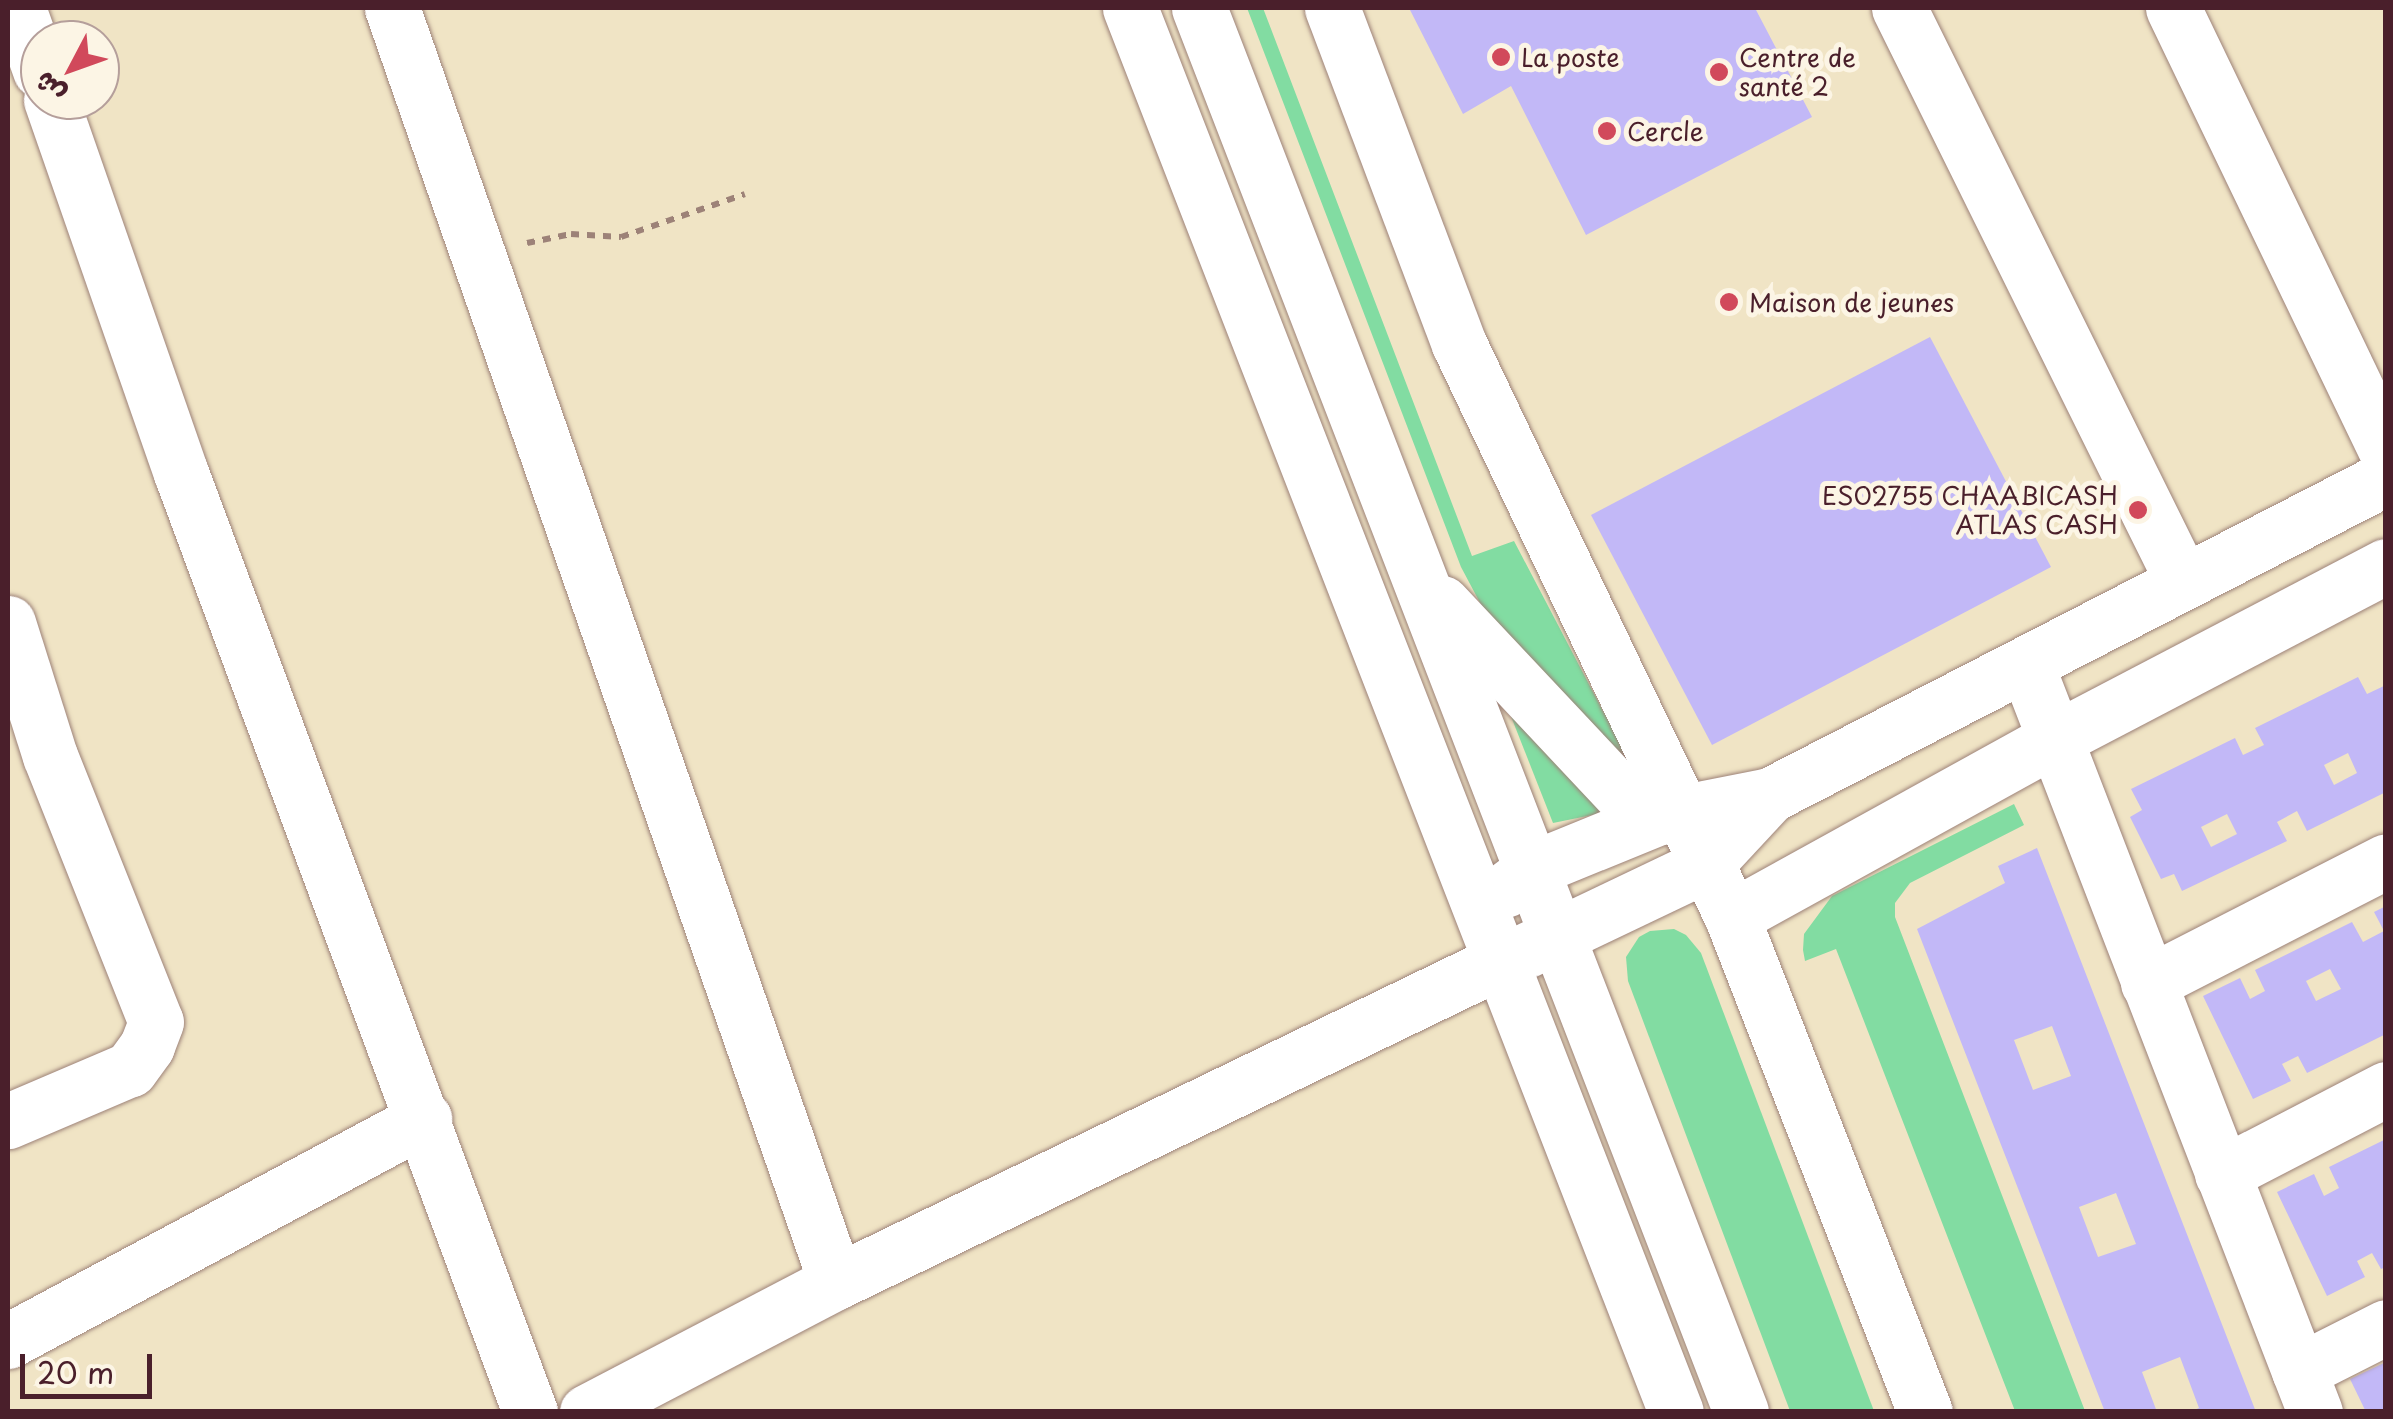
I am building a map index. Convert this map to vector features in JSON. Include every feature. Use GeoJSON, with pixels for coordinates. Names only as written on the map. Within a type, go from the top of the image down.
{"type":"FeatureCollection","features":[{"type":"Feature","properties":{"kind":"street"},"geometry":{"type":"LineString","coordinates":[[392,8],[836,1282]]}},
{"type":"Feature","properties":{"kind":"street"},"geometry":{"type":"LineString","coordinates":[[1130,8],[1676,1412]]}},
{"type":"Feature","properties":{"kind":"street"},"geometry":{"type":"LineString","coordinates":[[1199,8],[1741,1412]]}},
{"type":"Feature","properties":{"kind":"street"},"geometry":{"type":"LineString","coordinates":[[1332,8],[1459,344],[1670,816],[1706,865],[1732,917],[1925,1412]]}},
{"type":"Feature","properties":{"kind":"street"},"geometry":{"type":"LineString","coordinates":[[1899,8],[2183,582]]}},
{"type":"Feature","properties":{"kind":"street"},"geometry":{"type":"LineString","coordinates":[[2173,8],[2386,451]]}},
{"type":"Feature","properties":{"kind":"street"},"geometry":{"type":"LineString","coordinates":[[57,120],[181,473],[530,1412]]}},
{"type":"Feature","properties":{"kind":"street"},"geometry":{"type":"LineString","coordinates":[[1481,907],[1534,868],[1670,816],[1770,795],[2386,478]]}},
{"type":"Feature","properties":{"kind":"street"},"geometry":{"type":"LineString","coordinates":[[1732,917],[2054,739],[2386,566]]}},
{"type":"Feature","properties":{"kind":"street"},"geometry":{"type":"LineString","coordinates":[[1419,576],[1626,799],[1670,816]]}},
{"type":"Feature","properties":{"kind":"street"},"geometry":{"type":"LineString","coordinates":[[8,623],[29,766],[156,1022],[147,1046],[130,1068],[8,1121]]}},
{"type":"Feature","properties":{"kind":"street"},"geometry":{"type":"LineString","coordinates":[[2026,664],[2307,1391],[2386,1327]]}},
{"type":"Feature","properties":{"kind":"street"},"geometry":{"type":"LineString","coordinates":[[587,1412],[836,1282],[1706,865],[1770,795]]}},
{"type":"Feature","properties":{"kind":"street"},"geometry":{"type":"LineString","coordinates":[[2148,983],[2386,861]]}},
{"type":"Feature","properties":{"kind":"street"},"geometry":{"type":"LineString","coordinates":[[2222,1174],[2386,1089]]}},
{"type":"Feature","properties":{"kind":"street"},"geometry":{"type":"LineString","coordinates":[[8,1341],[424,1119]]}},
{"type":"Feature","properties":{"kind":"path"},"geometry":{"type":"LineString","coordinates":[[477,257],[556,236],[621,237],[745,194]]}},
{"type":"Feature","properties":{"kind":"green space"},"geometry":{"type":"Polygon","coordinates":[[[1247,8],[1263,8],[1472,556],[1514,541],[1636,774],[1487,616],[1461,567],[1247,8]]]}},
{"type":"Feature","properties":{"kind":"green space"},"geometry":{"type":"Polygon","coordinates":[[[1503,696],[1612,811],[1553,823],[1503,696]]]}},
{"type":"Feature","properties":{"kind":"green space"},"geometry":{"type":"Polygon","coordinates":[[[2014,804],[2024,825],[1910,883],[1895,903],[1895,917],[2085,1411],[2015,1411],[1836,949],[1805,961],[1803,950],[1804,934],[1832,896],[2014,804]]]}},
{"type":"Feature","properties":{"kind":"green space"},"geometry":{"type":"Polygon","coordinates":[[[1674,929],[1686,935],[1701,953],[1874,1411],[1790,1411],[1628,981],[1626,957],[1639,937],[1650,931],[1674,929]]]}},
{"type":"Feature","properties":{"kind":"building"},"geometry":{"type":"Polygon","coordinates":[[[1409,8],[1755,8],[1812,117],[1586,235],[1511,86],[1463,114],[1409,8]]]}},
{"type":"Feature","properties":{"kind":"building"},"geometry":{"type":"Polygon","coordinates":[[[1930,337],[2051,567],[1712,745],[1591,515],[1930,337]]]}},
{"type":"Feature","properties":{"kind":"building"},"geometry":{"type":"Polygon","coordinates":[[[2358,677],[2367,694],[2386,685],[2386,792],[2307,831],[2297,811],[2277,822],[2287,841],[2182,891],[2174,874],[2161,879],[2130,817],[2142,810],[2131,789],[2235,738],[2243,755],[2264,745],[2255,728],[2358,677]],[[2348,753],[2324,765],[2334,785],[2357,773],[2348,753]],[[2227,814],[2201,827],[2211,847],[2237,834],[2227,814]]]}},
{"type":"Feature","properties":{"kind":"building"},"geometry":{"type":"Polygon","coordinates":[[[2037,848],[2256,1412],[2189,1412],[2199,1408],[2180,1357],[2142,1372],[2157,1412],[2105,1412],[1917,929],[2005,883],[1998,866],[2037,848]],[[2052,1026],[2014,1040],[2033,1090],[2071,1076],[2052,1026]],[[2116,1193],[2079,1207],[2098,1257],[2136,1244],[2116,1193]]]}},
{"type":"Feature","properties":{"kind":"building"},"geometry":{"type":"Polygon","coordinates":[[[2386,906],[2386,1034],[2307,1073],[2298,1056],[2282,1064],[2291,1081],[2253,1099],[2203,996],[2240,978],[2250,999],[2265,991],[2255,970],[2352,922],[2363,942],[2384,931],[2374,912],[2386,906]],[[2330,969],[2306,981],[2316,1001],[2341,989],[2330,969]]]}},
{"type":"Feature","properties":{"kind":"building"},"geometry":{"type":"Polygon","coordinates":[[[2386,1139],[2386,1267],[2381,1269],[2372,1253],[2357,1261],[2365,1277],[2327,1296],[2277,1192],[2314,1174],[2324,1196],[2339,1188],[2329,1167],[2386,1139]]]}},
{"type":"Feature","properties":{"kind":"building"},"geometry":{"type":"Polygon","coordinates":[[[2386,1362],[2386,1412],[2366,1412],[2350,1379],[2386,1362]]]}},
{"type":"Feature","properties":{"kind":"place","name":"La poste"},"geometry":{"type":"Point","coordinates":[1501,57]}},
{"type":"Feature","properties":{"kind":"place","name":"Centre de santé 2"},"geometry":{"type":"Point","coordinates":[1719,72]}},
{"type":"Feature","properties":{"kind":"place","name":"Cercle"},"geometry":{"type":"Point","coordinates":[1607,131]}},
{"type":"Feature","properties":{"kind":"place","name":"Maison de jeunes"},"geometry":{"type":"Point","coordinates":[1729,302]}},
{"type":"Feature","properties":{"kind":"place","name":"ES02755 CHAABICASH ATLAS CASH"},"geometry":{"type":"Point","coordinates":[2138,510]}}]}
